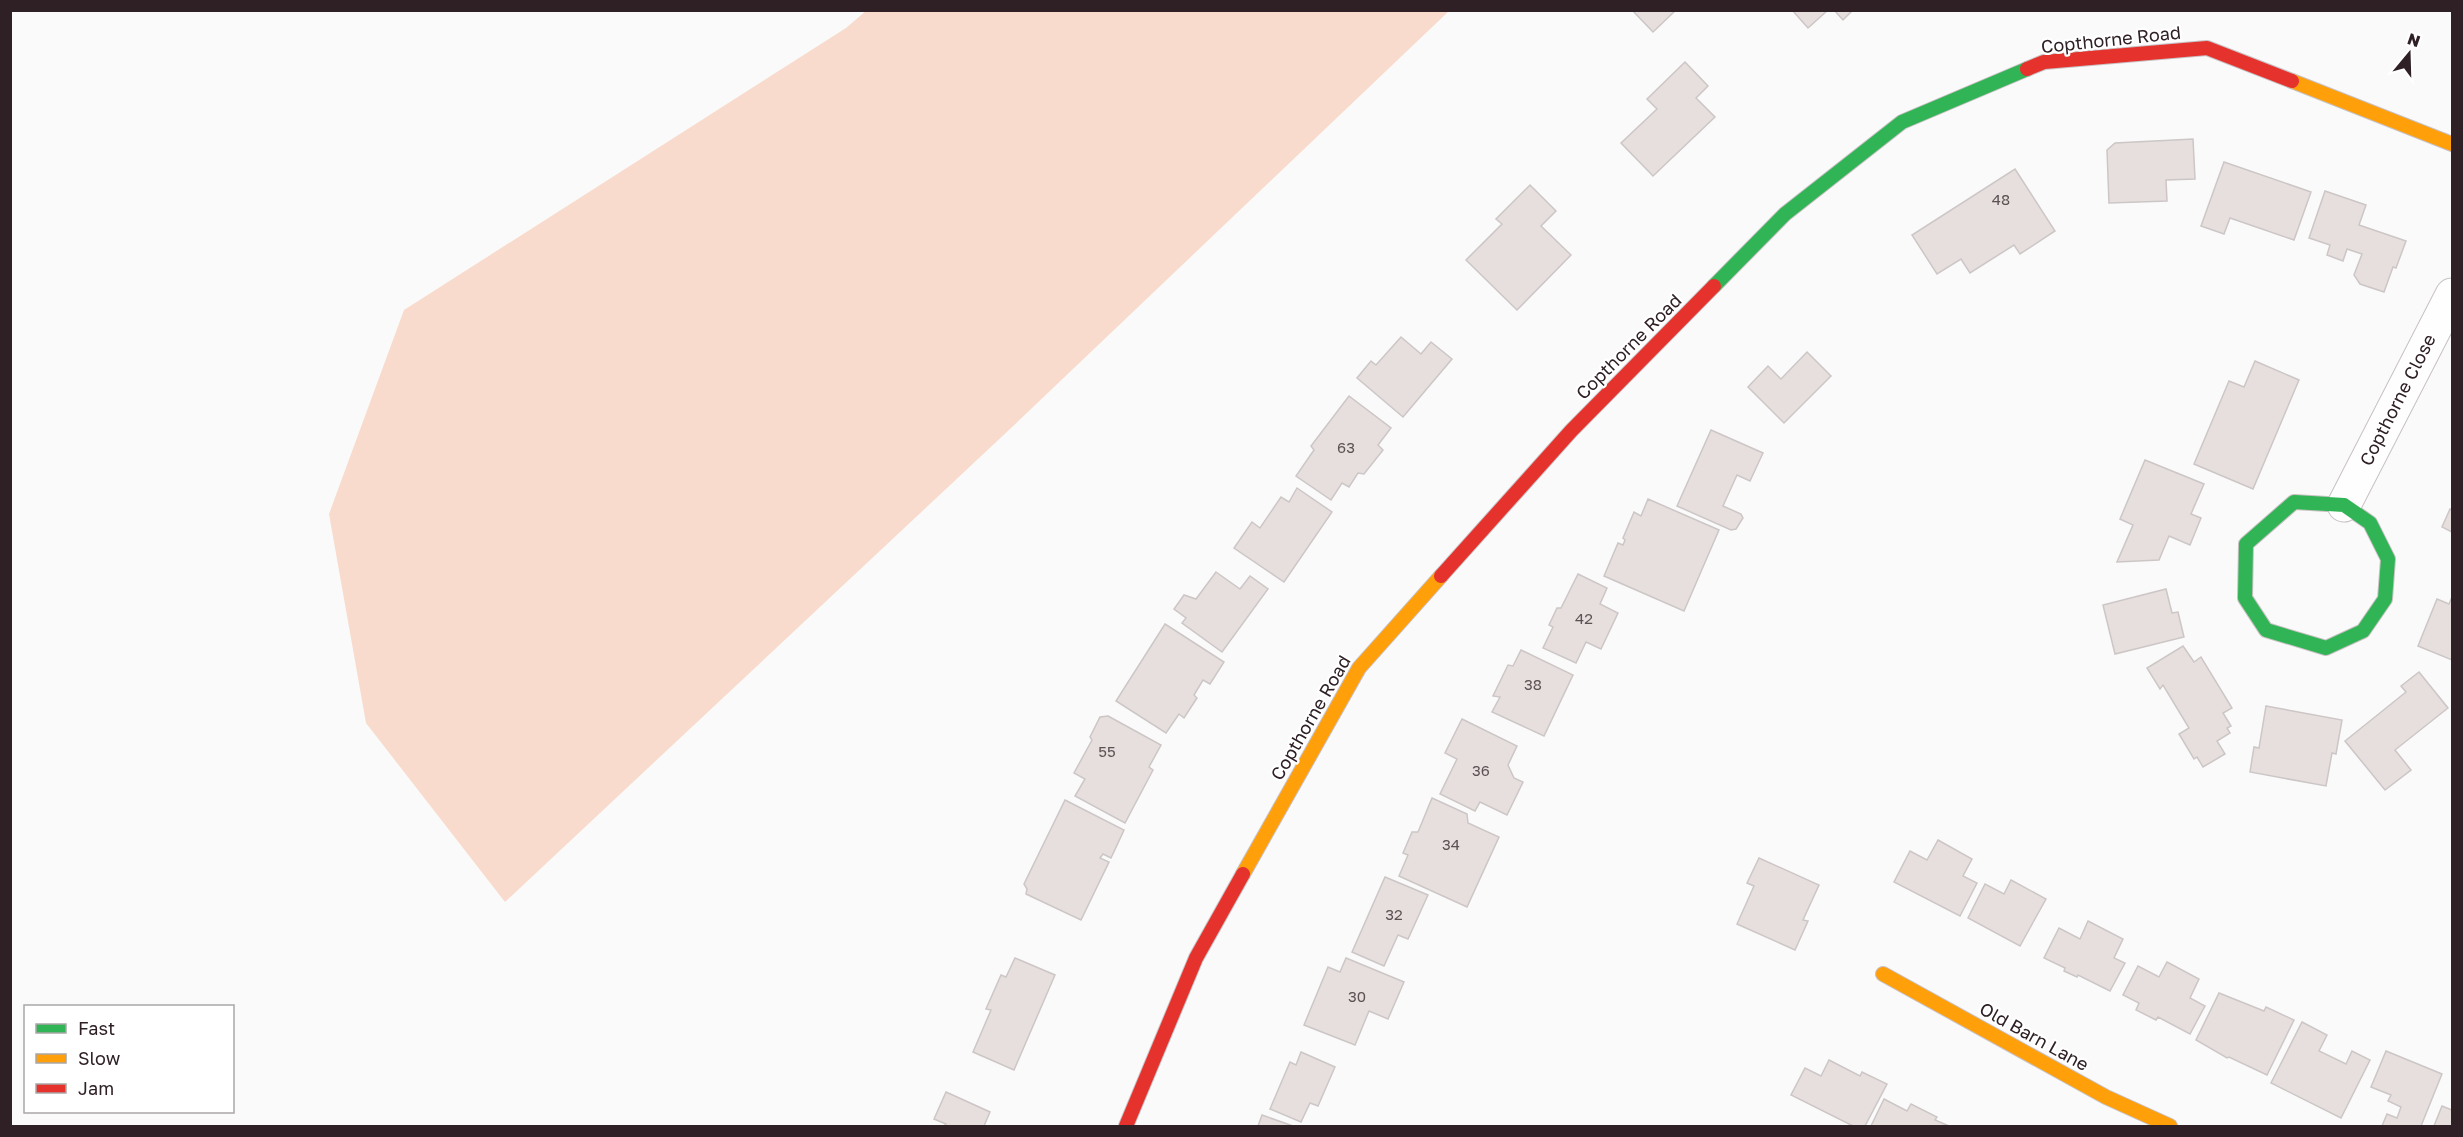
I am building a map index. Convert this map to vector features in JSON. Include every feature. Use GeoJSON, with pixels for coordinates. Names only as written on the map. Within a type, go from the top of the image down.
{"type":"FeatureCollection","features":[{"type":"Feature","properties":{"kind":"street","name":"Copthorne Road"},"geometry":{"type":"LineString","coordinates":[[1126,1126],[1196,958],[1359,668],[1570,431],[1785,214],[1902,122],[2044,62],[2207,48],[2452,144]]}},
{"type":"Feature","properties":{"kind":"street","name":"Copthorne Close"},"geometry":{"type":"LineString","coordinates":[[2344,505],[2452,296]]}},
{"type":"Feature","properties":{"kind":"street"},"geometry":{"type":"LineString","coordinates":[[2294,502],[2344,505],[2370,523],[2388,559],[2385,599],[2363,631],[2326,648],[2266,630],[2245,598],[2246,544],[2294,502]]}},
{"type":"Feature","properties":{"kind":"street","name":"Old Barn Lane"},"geometry":{"type":"LineString","coordinates":[[1883,974],[2106,1097],[2170,1126]]}},
{"type":"Feature","properties":{"kind":"shaded area"},"geometry":{"type":"Polygon","coordinates":[[[867,10],[1449,11],[1010,429],[505,902],[366,723],[329,514],[404,310],[846,28],[867,10]]]}},
{"type":"Feature","properties":{"kind":"building"},"geometry":{"type":"Polygon","coordinates":[[[1632,10],[1676,10],[1653,32],[1632,10]]]}},
{"type":"Feature","properties":{"kind":"building"},"geometry":{"type":"Polygon","coordinates":[[[1792,10],[1828,10],[1808,28],[1792,10]]]}},
{"type":"Feature","properties":{"kind":"building"},"geometry":{"type":"Polygon","coordinates":[[[1834,10],[1853,10],[1843,20],[1834,10]]]}},
{"type":"Feature","properties":{"kind":"building"},"geometry":{"type":"Polygon","coordinates":[[[1685,62],[1708,86],[1696,98],[1715,117],[1653,176],[1621,143],[1657,109],[1647,99],[1685,62]]]}},
{"type":"Feature","properties":{"kind":"building"},"geometry":{"type":"Polygon","coordinates":[[[2193,139],[2195,179],[2166,180],[2167,201],[2109,203],[2107,150],[2115,143],[2193,139]]]}},
{"type":"Feature","properties":{"kind":"building"},"geometry":{"type":"Polygon","coordinates":[[[2224,162],[2311,192],[2294,240],[2230,218],[2224,234],[2201,226],[2224,162]]]}},
{"type":"Feature","properties":{"kind":"building"},"geometry":{"type":"Polygon","coordinates":[[[2015,169],[2055,231],[2020,254],[2014,245],[1970,273],[1961,259],[1937,274],[1912,235],[2015,169]]]}},
{"type":"Feature","properties":{"kind":"building"},"geometry":{"type":"Polygon","coordinates":[[[1530,185],[1556,211],[1541,226],[1571,255],[1517,310],[1466,260],[1502,224],[1496,219],[1530,185]]]}},
{"type":"Feature","properties":{"kind":"building"},"geometry":{"type":"Polygon","coordinates":[[[2325,191],[2366,205],[2359,225],[2406,241],[2384,292],[2360,284],[2354,275],[2362,254],[2347,249],[2343,261],[2327,255],[2330,245],[2309,238],[2325,191]]]}},
{"type":"Feature","properties":{"kind":"building"},"geometry":{"type":"Polygon","coordinates":[[[1401,337],[1421,354],[1431,342],[1452,359],[1403,417],[1357,378],[1371,361],[1376,365],[1401,337]]]}},
{"type":"Feature","properties":{"kind":"building"},"geometry":{"type":"Polygon","coordinates":[[[1807,352],[1831,376],[1784,423],[1748,387],[1768,366],[1781,379],[1807,352]]]}},
{"type":"Feature","properties":{"kind":"building"},"geometry":{"type":"Polygon","coordinates":[[[2255,361],[2299,380],[2253,489],[2194,464],[2229,381],[2244,387],[2255,361]]]}},
{"type":"Feature","properties":{"kind":"building"},"geometry":{"type":"Polygon","coordinates":[[[1349,396],[1391,428],[1378,445],[1383,450],[1364,474],[1358,473],[1349,487],[1342,483],[1331,500],[1296,476],[1314,450],[1311,446],[1349,396]]]}},
{"type":"Feature","properties":{"kind":"building"},"geometry":{"type":"Polygon","coordinates":[[[1711,430],[1763,453],[1750,481],[1737,475],[1723,506],[1741,514],[1743,518],[1736,529],[1731,530],[1677,506],[1711,430]]]}},
{"type":"Feature","properties":{"kind":"building"},"geometry":{"type":"Polygon","coordinates":[[[2145,460],[2204,484],[2191,514],[2201,518],[2190,545],[2169,536],[2159,560],[2117,562],[2133,525],[2120,519],[2145,460]]]}},
{"type":"Feature","properties":{"kind":"building"},"geometry":{"type":"Polygon","coordinates":[[[1297,488],[1332,512],[1284,582],[1234,548],[1252,522],[1260,528],[1281,497],[1289,502],[1297,488]]]}},
{"type":"Feature","properties":{"kind":"building"},"geometry":{"type":"Polygon","coordinates":[[[1648,499],[1719,530],[1684,611],[1604,576],[1618,543],[1623,545],[1625,540],[1623,538],[1634,512],[1641,516],[1648,499]]]}},
{"type":"Feature","properties":{"kind":"building"},"geometry":{"type":"Polygon","coordinates":[[[2450,509],[2452,510],[2452,532],[2442,527],[2450,509]]]}},
{"type":"Feature","properties":{"kind":"building"},"geometry":{"type":"Polygon","coordinates":[[[1216,572],[1240,589],[1250,576],[1268,589],[1222,652],[1182,623],[1186,618],[1174,609],[1184,595],[1196,599],[1216,572]]]}},
{"type":"Feature","properties":{"kind":"building"},"geometry":{"type":"Polygon","coordinates":[[[1578,574],[1607,588],[1600,604],[1618,613],[1601,649],[1586,642],[1576,663],[1543,648],[1553,627],[1549,625],[1557,608],[1561,608],[1578,574]]]}},
{"type":"Feature","properties":{"kind":"building"},"geometry":{"type":"Polygon","coordinates":[[[2166,589],[2172,613],[2178,612],[2184,637],[2115,654],[2103,605],[2166,589]]]}},
{"type":"Feature","properties":{"kind":"building"},"geometry":{"type":"Polygon","coordinates":[[[2452,597],[2452,660],[2418,646],[2437,599],[2449,604],[2452,597]]]}},
{"type":"Feature","properties":{"kind":"building"},"geometry":{"type":"Polygon","coordinates":[[[1165,624],[1224,662],[1210,684],[1203,680],[1194,695],[1197,698],[1184,718],[1179,714],[1166,733],[1116,701],[1165,624]]]}},
{"type":"Feature","properties":{"kind":"building"},"geometry":{"type":"Polygon","coordinates":[[[2183,646],[2194,662],[2201,657],[2232,708],[2223,713],[2231,726],[2227,728],[2230,733],[2217,741],[2225,754],[2203,767],[2197,757],[2194,759],[2179,734],[2189,728],[2163,685],[2160,689],[2147,668],[2183,646]]]}},
{"type":"Feature","properties":{"kind":"building"},"geometry":{"type":"Polygon","coordinates":[[[1521,650],[1573,675],[1544,736],[1492,712],[1500,697],[1493,696],[1508,665],[1513,666],[1521,650]]]}},
{"type":"Feature","properties":{"kind":"building"},"geometry":{"type":"Polygon","coordinates":[[[2419,672],[2448,708],[2395,750],[2411,770],[2385,790],[2345,741],[2406,692],[2401,686],[2419,672]]]}},
{"type":"Feature","properties":{"kind":"building"},"geometry":{"type":"Polygon","coordinates":[[[2266,706],[2342,720],[2336,754],[2332,753],[2326,786],[2250,772],[2254,747],[2259,748],[2266,706]]]}},
{"type":"Feature","properties":{"kind":"building"},"geometry":{"type":"Polygon","coordinates":[[[1108,716],[1161,745],[1149,767],[1153,770],[1125,823],[1075,796],[1085,779],[1074,773],[1092,740],[1090,737],[1100,717],[1108,716]]]}},
{"type":"Feature","properties":{"kind":"building"},"geometry":{"type":"Polygon","coordinates":[[[1462,719],[1517,746],[1508,765],[1514,778],[1523,782],[1507,815],[1480,802],[1475,811],[1440,794],[1457,759],[1445,753],[1462,719]]]}},
{"type":"Feature","properties":{"kind":"building"},"geometry":{"type":"Polygon","coordinates":[[[1432,798],[1467,814],[1468,823],[1499,837],[1467,907],[1399,876],[1408,855],[1403,853],[1412,832],[1418,832],[1432,798]]]}},
{"type":"Feature","properties":{"kind":"building"},"geometry":{"type":"Polygon","coordinates":[[[1065,800],[1124,830],[1111,858],[1103,854],[1100,858],[1109,862],[1081,920],[1026,894],[1027,889],[1024,884],[1065,800]]]}},
{"type":"Feature","properties":{"kind":"building"},"geometry":{"type":"Polygon","coordinates":[[[1938,840],[1972,859],[1963,876],[1977,883],[1960,916],[1894,882],[1910,851],[1927,860],[1938,840]]]}},
{"type":"Feature","properties":{"kind":"building"},"geometry":{"type":"Polygon","coordinates":[[[1759,858],[1819,885],[1803,920],[1808,921],[1795,950],[1737,924],[1754,886],[1747,883],[1759,858]]]}},
{"type":"Feature","properties":{"kind":"building"},"geometry":{"type":"Polygon","coordinates":[[[1385,877],[1428,895],[1408,939],[1398,935],[1384,966],[1352,952],[1385,877]]]}},
{"type":"Feature","properties":{"kind":"building"},"geometry":{"type":"Polygon","coordinates":[[[2011,880],[2046,899],[2020,946],[1968,918],[1985,884],[2004,894],[2011,880]]]}},
{"type":"Feature","properties":{"kind":"building"},"geometry":{"type":"Polygon","coordinates":[[[2088,921],[2123,939],[2114,958],[2125,963],[2110,991],[2078,975],[2077,977],[2064,971],[2065,968],[2044,958],[2059,928],[2080,939],[2088,921]]]}},
{"type":"Feature","properties":{"kind":"building"},"geometry":{"type":"Polygon","coordinates":[[[1015,958],[1055,975],[1014,1070],[973,1052],[991,1010],[986,1009],[1001,975],[1006,977],[1015,958]]]}},
{"type":"Feature","properties":{"kind":"building"},"geometry":{"type":"Polygon","coordinates":[[[1346,958],[1404,982],[1388,1019],[1369,1011],[1355,1045],[1304,1025],[1328,967],[1340,972],[1346,958]]]}},
{"type":"Feature","properties":{"kind":"building"},"geometry":{"type":"Polygon","coordinates":[[[2167,962],[2199,979],[2190,998],[2205,1006],[2190,1034],[2158,1017],[2156,1020],[2136,1010],[2139,1003],[2123,995],[2138,966],[2159,977],[2167,962]]]}},
{"type":"Feature","properties":{"kind":"building"},"geometry":{"type":"Polygon","coordinates":[[[2219,993],[2264,1011],[2266,1007],[2294,1020],[2267,1075],[2227,1058],[2196,1040],[2219,993]]]}},
{"type":"Feature","properties":{"kind":"building"},"geometry":{"type":"Polygon","coordinates":[[[2302,1022],[2327,1035],[2319,1051],[2346,1064],[2352,1051],[2370,1060],[2341,1118],[2271,1083],[2302,1022]]]}},
{"type":"Feature","properties":{"kind":"building"},"geometry":{"type":"Polygon","coordinates":[[[2386,1051],[2442,1074],[2421,1126],[2382,1126],[2387,1114],[2397,1118],[2401,1107],[2388,1101],[2391,1095],[2371,1087],[2386,1051]]]}},
{"type":"Feature","properties":{"kind":"building"},"geometry":{"type":"Polygon","coordinates":[[[1301,1052],[1335,1067],[1318,1106],[1310,1103],[1301,1122],[1270,1109],[1290,1062],[1296,1065],[1301,1052]]]}},
{"type":"Feature","properties":{"kind":"building"},"geometry":{"type":"Polygon","coordinates":[[[1829,1060],[1860,1076],[1862,1072],[1887,1084],[1865,1126],[1853,1126],[1791,1095],[1805,1068],[1821,1076],[1829,1060]]]}},
{"type":"Feature","properties":{"kind":"building"},"geometry":{"type":"Polygon","coordinates":[[[946,1092],[990,1112],[984,1126],[944,1126],[946,1124],[934,1119],[946,1092]]]}},
{"type":"Feature","properties":{"kind":"building"},"geometry":{"type":"Polygon","coordinates":[[[1884,1099],[1907,1111],[1911,1104],[1937,1117],[1935,1120],[1949,1126],[1871,1126],[1884,1099]]]}},
{"type":"Feature","properties":{"kind":"building"},"geometry":{"type":"Polygon","coordinates":[[[2442,1106],[2452,1110],[2452,1126],[2434,1126],[2442,1106]]]}},
{"type":"Feature","properties":{"kind":"building"},"geometry":{"type":"Polygon","coordinates":[[[1262,1115],[1293,1126],[1258,1126],[1262,1115]]]}},
{"type":"Feature","properties":{"kind":"traffic: fast"},"geometry":{"type":"LineString","coordinates":[[1714,286],[1785,214],[1902,122],[2027,69]]}},
{"type":"Feature","properties":{"kind":"traffic: fast"},"geometry":{"type":"LineString","coordinates":[[2294,502],[2344,505],[2370,523],[2388,559],[2385,599],[2363,631],[2326,648],[2266,630],[2245,598],[2246,544],[2294,502]]}},
{"type":"Feature","properties":{"kind":"traffic: slow"},"geometry":{"type":"LineString","coordinates":[[2292,81],[2452,144]]}},
{"type":"Feature","properties":{"kind":"traffic: slow"},"geometry":{"type":"LineString","coordinates":[[1243,874],[1359,668],[1441,576]]}},
{"type":"Feature","properties":{"kind":"traffic: slow"},"geometry":{"type":"LineString","coordinates":[[1883,974],[2106,1097],[2170,1126]]}},
{"type":"Feature","properties":{"kind":"traffic: jam"},"geometry":{"type":"LineString","coordinates":[[2027,69],[2044,62],[2207,48],[2292,81]]}},
{"type":"Feature","properties":{"kind":"traffic: jam"},"geometry":{"type":"LineString","coordinates":[[1441,576],[1571,431],[1714,286]]}},
{"type":"Feature","properties":{"kind":"traffic: jam"},"geometry":{"type":"LineString","coordinates":[[1126,1126],[1196,958],[1243,874]]}}]}
